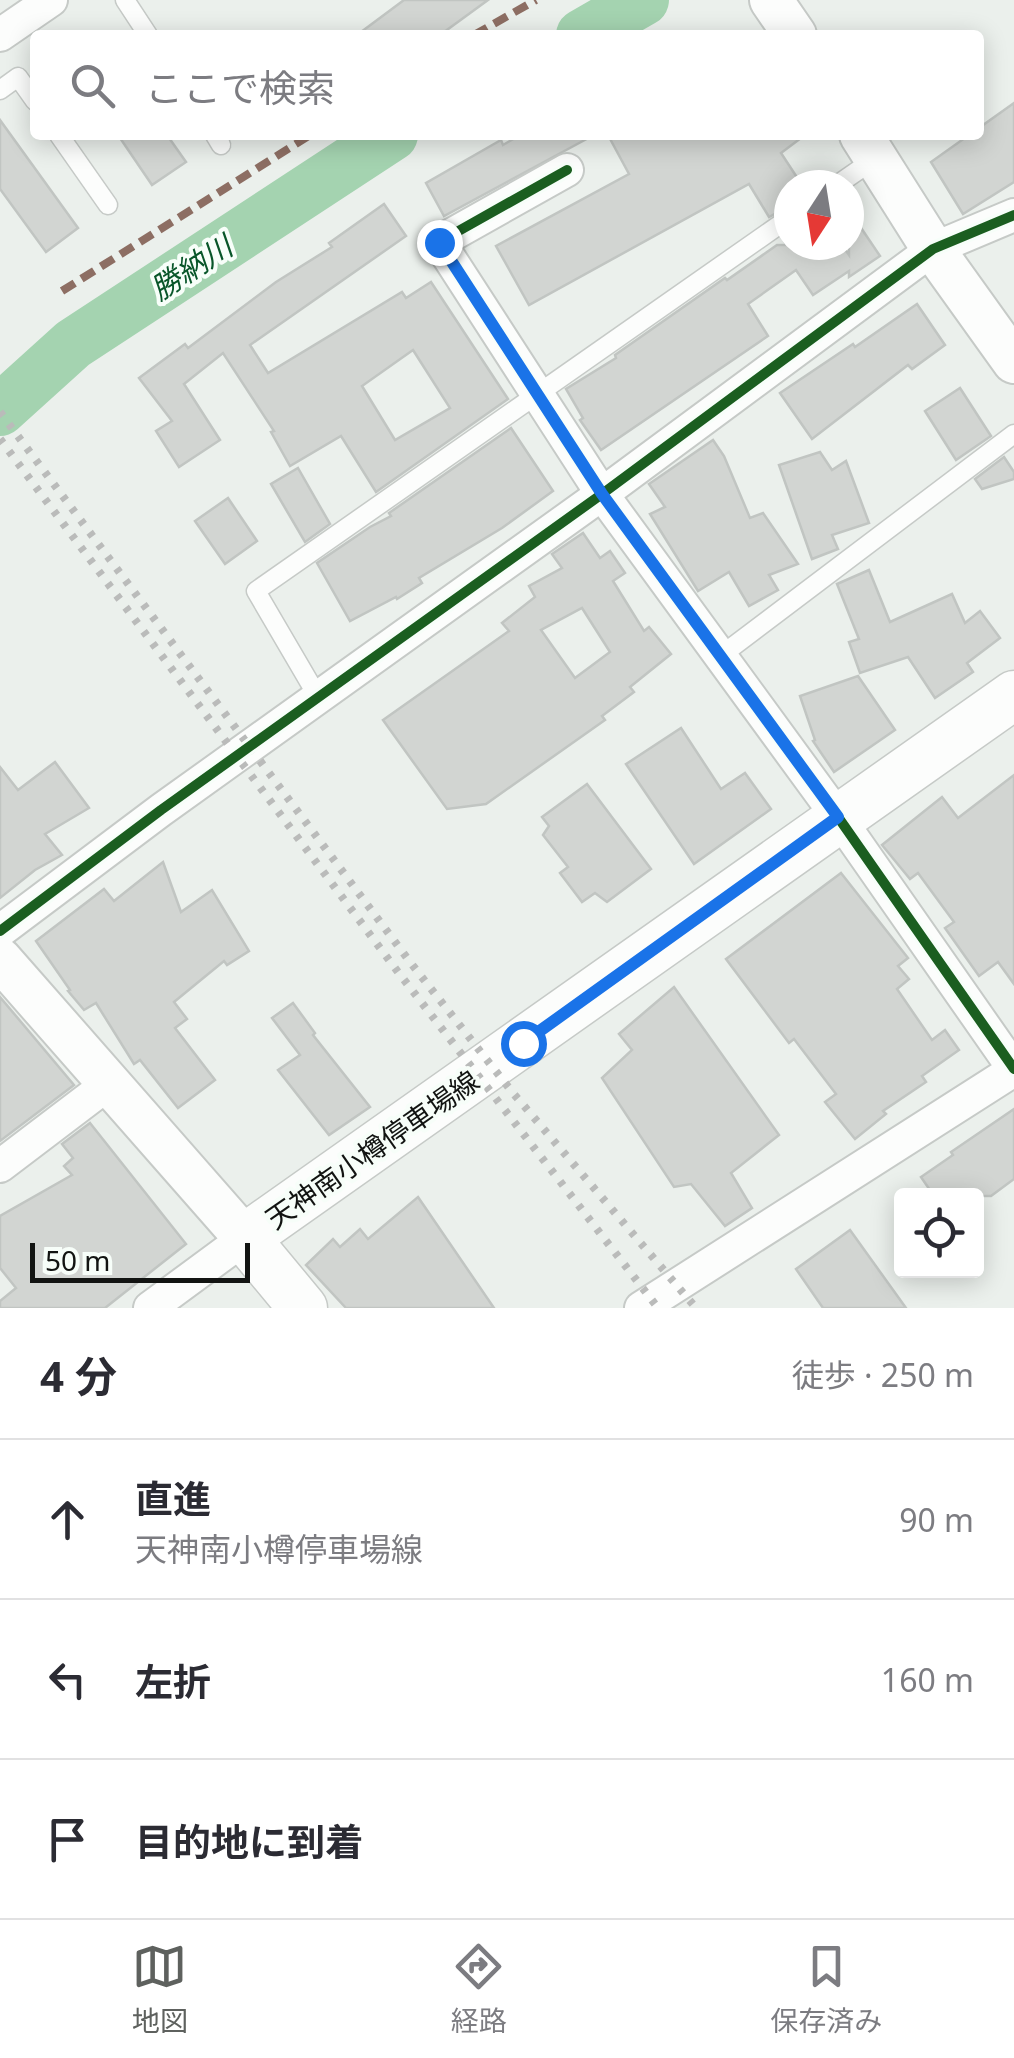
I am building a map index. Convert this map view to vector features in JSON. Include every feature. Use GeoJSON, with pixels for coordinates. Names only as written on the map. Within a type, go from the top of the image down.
{"type":"FeatureCollection","features":[{"type":"Feature","properties":{"kind":"main road","name":"天神南小樽停車場線"},"geometry":{"type":"LineString","coordinates":[[302,1308],[245,1238],[1014,696]]}},
{"type":"Feature","properties":{"kind":"street"},"geometry":{"type":"LineString","coordinates":[[0,35],[50,0]]}},
{"type":"Feature","properties":{"kind":"street"},"geometry":{"type":"LineString","coordinates":[[771,0],[791,30]]}},
{"type":"Feature","properties":{"kind":"street"},"geometry":{"type":"LineString","coordinates":[[869,146],[933,249],[1014,362]]}},
{"type":"Feature","properties":{"kind":"street"},"geometry":{"type":"LineString","coordinates":[[567,170],[439,242],[602,494],[838,817],[1014,1070],[641,1308]]}},
{"type":"Feature","properties":{"kind":"street"},"geometry":{"type":"LineString","coordinates":[[0,931],[933,249],[1014,215]]}},
{"type":"Feature","properties":{"kind":"street"},"geometry":{"type":"LineString","coordinates":[[0,960],[245,1238],[150,1308]]}},
{"type":"Feature","properties":{"kind":"street"},"geometry":{"type":"LineString","coordinates":[[0,1166],[108,1084]]}},
{"type":"Feature","properties":{"kind":"lane"},"geometry":{"type":"LineString","coordinates":[[125,0],[145,30]]}},
{"type":"Feature","properties":{"kind":"lane"},"geometry":{"type":"LineString","coordinates":[[0,90],[18,78],[30,94]]}},
{"type":"Feature","properties":{"kind":"lane"},"geometry":{"type":"LineString","coordinates":[[62,140],[108,205]]}},
{"type":"Feature","properties":{"kind":"lane"},"geometry":{"type":"LineString","coordinates":[[849,170],[869,146]]}},
{"type":"Feature","properties":{"kind":"lane"},"geometry":{"type":"LineString","coordinates":[[318,696],[256,591],[774,228]]}},
{"type":"Feature","properties":{"kind":"lane"},"geometry":{"type":"LineString","coordinates":[[719,657],[1014,434]]}},
{"type":"Feature","properties":{"kind":"building"},"geometry":{"type":"Polygon","coordinates":[[[404,0],[488,0],[447,30],[364,30],[404,0]]]}},
{"type":"Feature","properties":{"kind":"building"},"geometry":{"type":"Polygon","coordinates":[[[1014,103],[1014,182],[963,214],[931,162],[962,140],[984,140],[984,124],[1014,103]]]}},
{"type":"Feature","properties":{"kind":"building"},"geometry":{"type":"Polygon","coordinates":[[[0,120],[78,228],[46,252],[0,189],[0,120]]]}},
{"type":"Feature","properties":{"kind":"building"},"geometry":{"type":"Polygon","coordinates":[[[121,140],[171,140],[186,162],[152,185],[121,140]]]}},
{"type":"Feature","properties":{"kind":"building"},"geometry":{"type":"Polygon","coordinates":[[[501,140],[503,145],[512,140],[585,140],[444,216],[426,183],[501,140]]]}},
{"type":"Feature","properties":{"kind":"building"},"geometry":{"type":"Polygon","coordinates":[[[611,140],[798,140],[781,153],[792,170],[774,170],[774,214],[769,217],[749,184],[529,305],[496,246],[629,174],[611,140]]]}},
{"type":"Feature","properties":{"kind":"building"},"geometry":{"type":"Polygon","coordinates":[[[384,204],[406,236],[250,345],[268,373],[402,292],[406,298],[431,282],[508,399],[376,492],[341,436],[290,466],[271,432],[274,431],[223,353],[184,384],[220,440],[179,467],[156,431],[172,421],[139,378],[332,247],[329,243],[384,204]],[[413,350],[362,386],[395,440],[450,408],[413,350]]]}},
{"type":"Feature","properties":{"kind":"building"},"geometry":{"type":"Polygon","coordinates":[[[864,232],[880,256],[813,295],[796,270],[748,304],[768,336],[601,450],[580,420],[583,418],[566,389],[774,247],[774,260],[864,260],[864,232]]]}},
{"type":"Feature","properties":{"kind":"building"},"geometry":{"type":"Polygon","coordinates":[[[917,304],[945,345],[912,369],[908,365],[812,439],[780,393],[917,304]]]}},
{"type":"Feature","properties":{"kind":"building"},"geometry":{"type":"Polygon","coordinates":[[[960,388],[991,436],[956,460],[925,411],[960,388]]]}},
{"type":"Feature","properties":{"kind":"building"},"geometry":{"type":"Polygon","coordinates":[[[511,428],[553,491],[502,528],[419,578],[422,583],[350,621],[317,563],[391,516],[389,513],[511,428]]]}},
{"type":"Feature","properties":{"kind":"building"},"geometry":{"type":"Polygon","coordinates":[[[713,440],[724,456],[750,518],[763,513],[798,564],[769,575],[778,590],[749,606],[729,572],[698,591],[650,514],[665,507],[649,484],[713,440]]]}},
{"type":"Feature","properties":{"kind":"building"},"geometry":{"type":"Polygon","coordinates":[[[820,452],[832,470],[846,461],[869,523],[832,535],[838,549],[812,559],[779,465],[820,452]]]}},
{"type":"Feature","properties":{"kind":"building"},"geometry":{"type":"Polygon","coordinates":[[[1004,457],[1014,479],[982,489],[975,479],[1004,457]]]}},
{"type":"Feature","properties":{"kind":"building"},"geometry":{"type":"Polygon","coordinates":[[[298,468],[330,524],[305,542],[271,484],[298,468]]]}},
{"type":"Feature","properties":{"kind":"building"},"geometry":{"type":"Polygon","coordinates":[[[228,498],[257,541],[225,564],[195,521],[228,498]]]}},
{"type":"Feature","properties":{"kind":"building"},"geometry":{"type":"Polygon","coordinates":[[[583,533],[600,558],[610,551],[625,573],[613,581],[644,631],[649,627],[671,654],[630,687],[634,692],[602,716],[605,720],[486,804],[447,809],[383,720],[509,631],[502,623],[535,597],[529,586],[562,568],[552,554],[583,533]],[[582,608],[541,630],[575,678],[610,652],[582,608]]]}},
{"type":"Feature","properties":{"kind":"building"},"geometry":{"type":"Polygon","coordinates":[[[869,570],[890,622],[952,594],[965,623],[980,611],[1000,638],[967,663],[973,672],[935,698],[908,657],[860,673],[849,642],[859,639],[837,584],[869,570]]]}},
{"type":"Feature","properties":{"kind":"building"},"geometry":{"type":"Polygon","coordinates":[[[858,676],[895,730],[834,772],[813,741],[800,696],[858,676]]]}},
{"type":"Feature","properties":{"kind":"building"},"geometry":{"type":"Polygon","coordinates":[[[681,728],[721,789],[745,773],[771,809],[694,864],[626,764],[681,728]]]}},
{"type":"Feature","properties":{"kind":"building"},"geometry":{"type":"Polygon","coordinates":[[[55,762],[89,808],[45,834],[62,855],[35,870],[0,898],[0,767],[18,790],[55,762]]]}},
{"type":"Feature","properties":{"kind":"building"},"geometry":{"type":"Polygon","coordinates":[[[1014,775],[1014,984],[998,962],[979,976],[945,928],[954,922],[918,873],[910,879],[882,845],[942,797],[958,818],[1014,775]]]}},
{"type":"Feature","properties":{"kind":"building"},"geometry":{"type":"Polygon","coordinates":[[[587,784],[651,869],[607,902],[595,893],[582,902],[560,873],[568,867],[543,835],[549,826],[542,817],[587,784]]]}},
{"type":"Feature","properties":{"kind":"building"},"geometry":{"type":"Polygon","coordinates":[[[163,862],[181,912],[212,890],[249,951],[227,965],[224,961],[174,1002],[187,1019],[175,1028],[215,1080],[178,1108],[140,1060],[134,1064],[96,1003],[84,1010],[36,941],[104,889],[114,901],[163,862]]]}},
{"type":"Feature","properties":{"kind":"building"},"geometry":{"type":"Polygon","coordinates":[[[841,873],[908,958],[898,966],[909,979],[897,989],[932,1040],[945,1030],[959,1050],[922,1076],[926,1082],[883,1111],[886,1114],[855,1139],[825,1102],[836,1094],[794,1039],[789,1043],[726,959],[841,873]]]}},
{"type":"Feature","properties":{"kind":"building"},"geometry":{"type":"Polygon","coordinates":[[[674,987],[779,1135],[731,1173],[752,1208],[725,1226],[691,1184],[674,1187],[602,1078],[632,1050],[619,1034],[674,987]]]}},
{"type":"Feature","properties":{"kind":"building"},"geometry":{"type":"Polygon","coordinates":[[[0,997],[74,1085],[0,1141],[0,997]]]}},
{"type":"Feature","properties":{"kind":"building"},"geometry":{"type":"Polygon","coordinates":[[[293,1003],[370,1107],[329,1135],[278,1070],[300,1055],[272,1018],[293,1003]]]}},
{"type":"Feature","properties":{"kind":"building"},"geometry":{"type":"Polygon","coordinates":[[[1014,1109],[1014,1179],[991,1196],[984,1196],[984,1188],[929,1188],[921,1177],[953,1155],[951,1152],[1014,1109]]]}},
{"type":"Feature","properties":{"kind":"building"},"geometry":{"type":"Polygon","coordinates":[[[90,1123],[186,1244],[105,1308],[0,1308],[0,1301],[16,1288],[0,1268],[0,1216],[72,1175],[64,1166],[73,1158],[62,1144],[90,1123]]]}},
{"type":"Feature","properties":{"kind":"building"},"geometry":{"type":"Polygon","coordinates":[[[418,1197],[494,1308],[346,1308],[306,1265],[333,1239],[340,1247],[360,1229],[368,1239],[418,1197]]]}},
{"type":"Feature","properties":{"kind":"building"},"geometry":{"type":"Polygon","coordinates":[[[850,1230],[906,1308],[823,1308],[796,1269],[850,1230]]]}},
{"type":"Feature","properties":{"kind":"waterway","name":"勝納川"},"geometry":{"type":"LineString","coordinates":[[591,30],[643,0]]}},
{"type":"Feature","properties":{"kind":"waterway","name":"勝納川"},"geometry":{"type":"LineString","coordinates":[[0,410],[73,344],[384,140]]}},
{"type":"Feature","properties":{"kind":"railway"},"geometry":{"type":"LineString","coordinates":[[0,412],[410,962],[513,1093],[696,1308]]}},
{"type":"Feature","properties":{"kind":"railway"},"geometry":{"type":"LineString","coordinates":[[0,439],[398,972],[658,1308]]}},
{"type":"Feature","properties":{"kind":"marked path"},"geometry":{"type":"LineString","coordinates":[[483,30],[536,0]]}},
{"type":"Feature","properties":{"kind":"marked path"},"geometry":{"type":"LineString","coordinates":[[62,291],[302,140]]}},
{"type":"Feature","properties":{"kind":"cycle path"},"geometry":{"type":"LineString","coordinates":[[567,170],[439,242],[602,494],[838,817],[1014,1069]]}},
{"type":"Feature","properties":{"kind":"cycle path"},"geometry":{"type":"LineString","coordinates":[[0,931],[933,249],[1014,215]]}},
{"type":"Feature","properties":{"kind":"route"},"geometry":{"type":"LineString","coordinates":[[439,242],[602,494],[838,817],[523,1043]]}}]}
